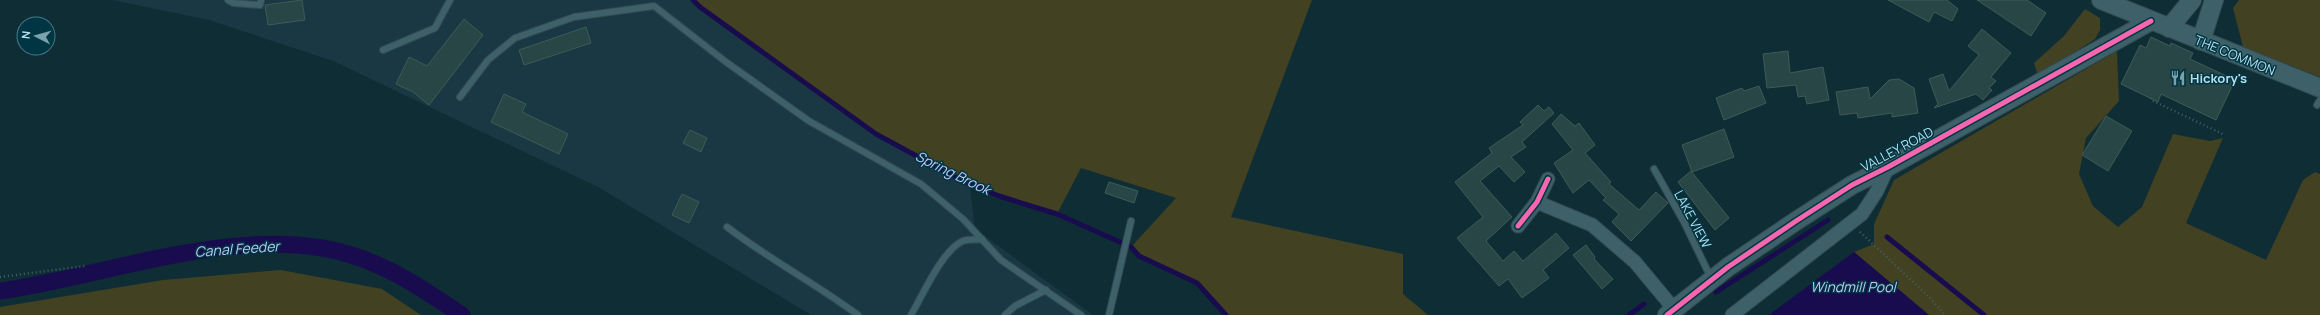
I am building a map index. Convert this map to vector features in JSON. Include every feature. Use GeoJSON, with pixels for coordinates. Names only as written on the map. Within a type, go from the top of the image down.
{"type":"FeatureCollection","features":[{"type":"Feature","properties":{"kind":"street","name":"THE COMMON"},"geometry":{"type":"LineString","coordinates":[[2101,0],[2201,41],[2319,98]]}},
{"type":"Feature","properties":{"kind":"street"},"geometry":{"type":"LineString","coordinates":[[2169,28],[2192,0]]}},
{"type":"Feature","properties":{"kind":"street"},"geometry":{"type":"LineString","coordinates":[[2201,41],[2214,0]]}},
{"type":"Feature","properties":{"kind":"street","name":"VALLEY ROAD"},"geometry":{"type":"LineString","coordinates":[[1670,312],[1712,280],[1852,185],[1888,167],[2151,21]]}},
{"type":"Feature","properties":{"kind":"street"},"geometry":{"type":"LineString","coordinates":[[1732,315],[1862,214],[1877,191],[1888,167]]}},
{"type":"Feature","properties":{"kind":"street"},"geometry":{"type":"LineString","coordinates":[[1518,226],[1536,202],[1548,179]]}},
{"type":"Feature","properties":{"kind":"street"},"geometry":{"type":"LineString","coordinates":[[1536,202],[1592,225],[1635,262],[1670,312]]}},
{"type":"Feature","properties":{"kind":"lane"},"geometry":{"type":"LineString","coordinates":[[228,0],[233,3],[260,5],[261,0]]}},
{"type":"Feature","properties":{"kind":"lane"},"geometry":{"type":"LineString","coordinates":[[383,50],[434,28],[450,0]]}},
{"type":"Feature","properties":{"kind":"lane"},"geometry":{"type":"LineString","coordinates":[[650,0],[654,6],[726,62],[809,121],[921,184],[963,219],[1001,260],[1081,315]]}},
{"type":"Feature","properties":{"kind":"lane"},"geometry":{"type":"LineString","coordinates":[[460,97],[488,60],[515,38],[574,17],[654,6]]}},
{"type":"Feature","properties":{"kind":"lane","name":"LAKE VIEW"},"geometry":{"type":"LineString","coordinates":[[1654,169],[1684,222],[1712,280]]}},
{"type":"Feature","properties":{"kind":"lane"},"geometry":{"type":"LineString","coordinates":[[1109,315],[1131,221]]}},
{"type":"Feature","properties":{"kind":"lane"},"geometry":{"type":"LineString","coordinates":[[727,227],[755,248],[824,290],[858,315]]}},
{"type":"Feature","properties":{"kind":"lane"},"geometry":{"type":"LineString","coordinates":[[910,315],[928,288],[941,260],[964,241],[982,239]]}},
{"type":"Feature","properties":{"kind":"lane"},"geometry":{"type":"LineString","coordinates":[[1005,315],[1014,306],[1046,290]]}},
{"type":"Feature","properties":{"kind":"path"},"geometry":{"type":"LineString","coordinates":[[2151,98],[2150,100],[2182,116],[2225,135]]}},
{"type":"Feature","properties":{"kind":"path"},"geometry":{"type":"LineString","coordinates":[[1853,221],[1858,230],[1928,296],[1945,315]]}},
{"type":"Feature","properties":{"kind":"path"},"geometry":{"type":"LineString","coordinates":[[0,277],[85,266]]}},
{"type":"Feature","properties":{"kind":"shaded area"},"geometry":{"type":"Polygon","coordinates":[[[112,0],[693,0],[700,7],[876,134],[961,180],[970,188],[975,229],[1093,315],[811,315],[598,187],[333,61],[209,20],[112,0]]]}},
{"type":"Feature","properties":{"kind":"shaded area"},"geometry":{"type":"Polygon","coordinates":[[[693,0],[1312,0],[1231,217],[1403,254],[1403,294],[1428,315],[1226,315],[1197,283],[1139,256],[1131,247],[1176,198],[1081,168],[1057,214],[999,196],[961,180],[876,134],[700,7],[693,0]]]}},
{"type":"Feature","properties":{"kind":"shaded area"},"geometry":{"type":"Polygon","coordinates":[[[2239,0],[2320,0],[2320,77],[2243,47],[2233,8],[2239,0]]]}},
{"type":"Feature","properties":{"kind":"shaded area"},"geometry":{"type":"Polygon","coordinates":[[[2085,9],[2100,18],[2100,30],[2095,39],[2038,76],[2034,63],[2064,36],[2085,9]]]}},
{"type":"Feature","properties":{"kind":"shaded area"},"geometry":{"type":"Polygon","coordinates":[[[2117,51],[2119,101],[2086,138],[2079,174],[2093,206],[2118,227],[2142,207],[2173,134],[2210,141],[2223,138],[2186,223],[2266,260],[2303,180],[2315,172],[2320,174],[2320,315],[1929,315],[1854,252],[1874,244],[1874,224],[1894,180],[2117,51]]]}},
{"type":"Feature","properties":{"kind":"shaded area"},"geometry":{"type":"Polygon","coordinates":[[[281,270],[382,289],[421,315],[0,315],[0,307],[163,280],[281,270]]]}},
{"type":"Feature","properties":{"kind":"water","name":"Windmill Pool"},"geometry":{"type":"Polygon","coordinates":[[[1854,252],[1929,315],[1769,315],[1854,252]]]}},
{"type":"Feature","properties":{"kind":"building"},"geometry":{"type":"Polygon","coordinates":[[[302,0],[305,20],[268,25],[265,5],[302,0]]]}},
{"type":"Feature","properties":{"kind":"building"},"geometry":{"type":"Polygon","coordinates":[[[1888,0],[1947,0],[1958,9],[1952,21],[1934,12],[1929,22],[1888,0]]]}},
{"type":"Feature","properties":{"kind":"building"},"geometry":{"type":"Polygon","coordinates":[[[1977,0],[2027,0],[2046,13],[2031,36],[1977,0]]]}},
{"type":"Feature","properties":{"kind":"building"},"geometry":{"type":"Polygon","coordinates":[[[464,19],[483,35],[429,105],[413,92],[396,84],[409,57],[427,66],[464,19]]]}},
{"type":"Feature","properties":{"kind":"building"},"geometry":{"type":"Polygon","coordinates":[[[586,27],[591,43],[524,65],[519,50],[586,27]]]}},
{"type":"Feature","properties":{"kind":"building"},"geometry":{"type":"Polygon","coordinates":[[[1982,29],[2011,53],[1991,77],[1996,81],[1989,88],[1992,90],[1983,100],[1976,94],[1934,108],[1938,104],[1929,79],[1943,74],[1949,91],[1979,55],[1968,46],[1982,29]]]}},
{"type":"Feature","properties":{"kind":"building","name":"Hickory's"},"geometry":{"type":"Polygon","coordinates":[[[2151,37],[2170,46],[2171,43],[2193,53],[2190,59],[2235,80],[2216,120],[2161,94],[2158,102],[2121,84],[2140,45],[2146,48],[2151,37]]]}},
{"type":"Feature","properties":{"kind":"building"},"geometry":{"type":"Polygon","coordinates":[[[1788,51],[1790,73],[1823,67],[1829,100],[1807,104],[1805,96],[1798,97],[1796,85],[1767,88],[1763,54],[1788,51]]]}},
{"type":"Feature","properties":{"kind":"building"},"geometry":{"type":"Polygon","coordinates":[[[1899,79],[1914,88],[1918,113],[1892,117],[1892,113],[1858,118],[1857,113],[1840,115],[1836,92],[1868,87],[1870,99],[1889,80],[1899,79]]]}},
{"type":"Feature","properties":{"kind":"building"},"geometry":{"type":"Polygon","coordinates":[[[1759,86],[1766,103],[1724,120],[1716,98],[1742,88],[1744,91],[1759,86]]]}},
{"type":"Feature","properties":{"kind":"building"},"geometry":{"type":"Polygon","coordinates":[[[504,94],[526,104],[522,112],[568,134],[559,154],[491,122],[504,94]]]}},
{"type":"Feature","properties":{"kind":"building"},"geometry":{"type":"Polygon","coordinates":[[[1538,105],[1544,111],[1549,107],[1554,113],[1522,142],[1526,147],[1511,157],[1525,172],[1514,182],[1499,166],[1480,181],[1512,217],[1486,241],[1503,261],[1514,251],[1523,261],[1556,233],[1569,248],[1543,270],[1549,278],[1522,298],[1508,279],[1499,286],[1457,238],[1483,217],[1455,182],[1492,153],[1489,148],[1523,125],[1520,122],[1538,105]]]}},
{"type":"Feature","properties":{"kind":"building"},"geometry":{"type":"Polygon","coordinates":[[[1561,114],[1575,126],[1579,123],[1595,145],[1585,153],[1611,182],[1609,184],[1639,210],[1656,192],[1668,203],[1631,241],[1612,222],[1619,214],[1603,200],[1606,198],[1589,180],[1573,193],[1554,163],[1573,150],[1552,124],[1561,114]]]}},
{"type":"Feature","properties":{"kind":"building"},"geometry":{"type":"Polygon","coordinates":[[[2106,116],[2132,131],[2108,171],[2082,155],[2106,116]]]}},
{"type":"Feature","properties":{"kind":"building"},"geometry":{"type":"Polygon","coordinates":[[[1724,129],[1734,157],[1692,172],[1682,145],[1724,129]]]}},
{"type":"Feature","properties":{"kind":"building"},"geometry":{"type":"Polygon","coordinates":[[[690,130],[707,138],[701,152],[683,143],[690,130]]]}},
{"type":"Feature","properties":{"kind":"building"},"geometry":{"type":"Polygon","coordinates":[[[1691,171],[1729,218],[1715,230],[1678,182],[1691,171]]]}},
{"type":"Feature","properties":{"kind":"building"},"geometry":{"type":"Polygon","coordinates":[[[1109,182],[1138,191],[1134,203],[1105,193],[1109,182]]]}},
{"type":"Feature","properties":{"kind":"building"},"geometry":{"type":"Polygon","coordinates":[[[682,194],[699,202],[689,223],[672,215],[682,194]]]}},
{"type":"Feature","properties":{"kind":"building"},"geometry":{"type":"Polygon","coordinates":[[[1586,245],[1595,257],[1594,259],[1613,279],[1602,289],[1573,255],[1586,245]]]}},
{"type":"Feature","properties":{"kind":"waterway","name":"Spring Brook"},"geometry":{"type":"LineString","coordinates":[[693,0],[700,7],[876,134],[961,180],[999,196],[1057,214],[1131,247],[1139,256],[1197,283],[1226,315]]}},
{"type":"Feature","properties":{"kind":"waterway"},"geometry":{"type":"LineString","coordinates":[[1716,292],[1828,220]]}},
{"type":"Feature","properties":{"kind":"waterway"},"geometry":{"type":"LineString","coordinates":[[1887,237],[1984,315]]}},
{"type":"Feature","properties":{"kind":"waterway","name":"Canal Feeder"},"geometry":{"type":"LineString","coordinates":[[0,291],[43,284],[134,263],[182,254],[229,247],[276,244],[321,248],[363,259],[402,277],[462,315]]}},
{"type":"Feature","properties":{"kind":"waterway","name":"Spring Brook"},"geometry":{"type":"LineString","coordinates":[[1629,315],[1644,304]]}},
{"type":"Feature","properties":{"kind":"cycle path"},"geometry":{"type":"LineString","coordinates":[[1667,315],[1728,267],[1852,185],[1888,167],[2151,21]]}},
{"type":"Feature","properties":{"kind":"cycle path"},"geometry":{"type":"LineString","coordinates":[[1518,226],[1537,202],[1548,179]]}},
{"type":"Feature","properties":{"kind":"place","name":"Hickory's"},"geometry":{"type":"Point","coordinates":[2178,78]}}]}
